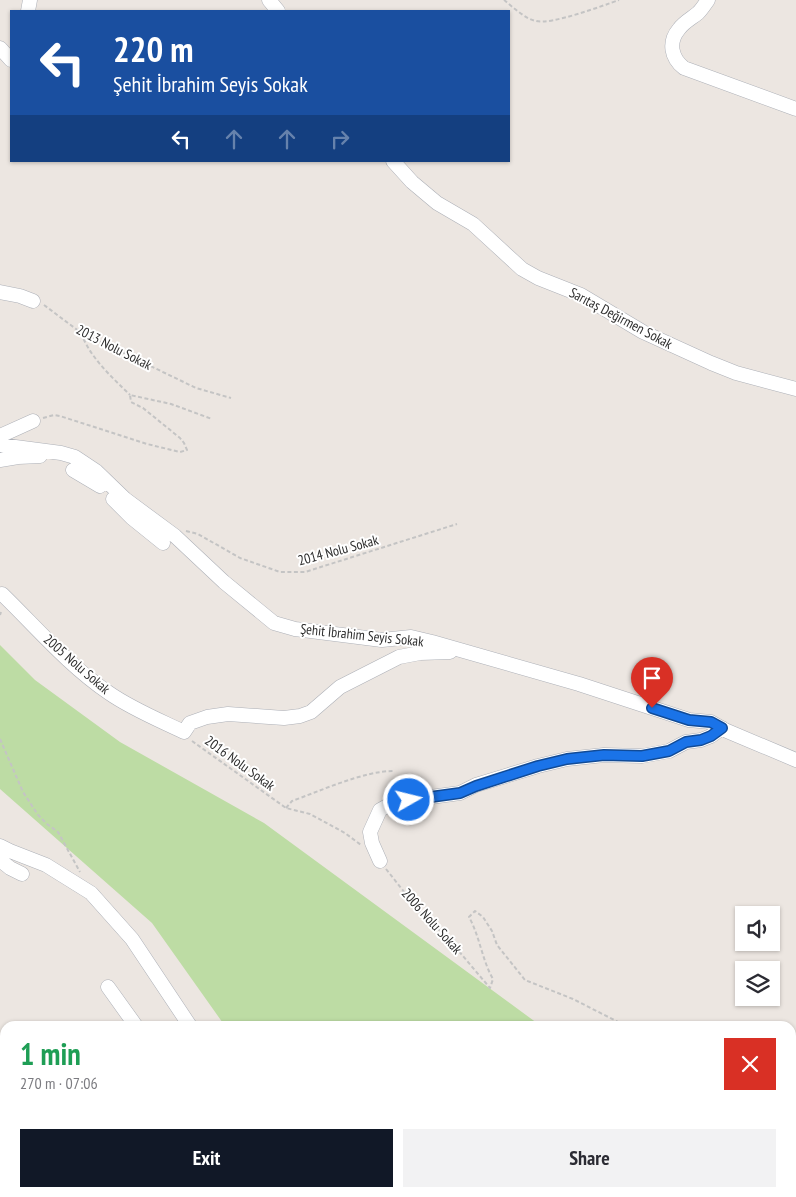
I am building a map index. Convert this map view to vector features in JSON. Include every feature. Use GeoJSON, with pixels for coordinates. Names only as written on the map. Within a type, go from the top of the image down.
{"type":"FeatureCollection","features":[{"type":"Feature","properties":{"kind":"street"},"geometry":{"type":"LineString","coordinates":[[269,0],[277,10]]}},
{"type":"Feature","properties":{"kind":"street"},"geometry":{"type":"LineString","coordinates":[[708,0],[699,12],[678,29],[672,42],[672,53],[676,62],[684,68],[796,109]]}},
{"type":"Feature","properties":{"kind":"street"},"geometry":{"type":"LineString","coordinates":[[0,48],[10,59]]}},
{"type":"Feature","properties":{"kind":"street","name":"Sarıtaş Değirmen Sokak"},"geometry":{"type":"LineString","coordinates":[[394,162],[412,182],[436,203],[473,224],[522,269],[538,278],[582,295],[643,332],[711,363],[736,373],[796,389]]}},
{"type":"Feature","properties":{"kind":"street"},"geometry":{"type":"LineString","coordinates":[[0,292],[33,301]]}},
{"type":"Feature","properties":{"kind":"street"},"geometry":{"type":"LineString","coordinates":[[0,436],[33,421]]}},
{"type":"Feature","properties":{"kind":"street","name":"Şehit İbrahim Seyis Sokak"},"geometry":{"type":"LineString","coordinates":[[0,445],[61,453],[75,457],[96,472],[166,537],[274,623],[295,629],[382,640],[411,637],[579,684],[689,720],[711,722],[796,760]]}},
{"type":"Feature","properties":{"kind":"street"},"geometry":{"type":"LineString","coordinates":[[0,460],[61,453]]}},
{"type":"Feature","properties":{"kind":"street"},"geometry":{"type":"LineString","coordinates":[[73,470],[100,486],[105,482]]}},
{"type":"Feature","properties":{"kind":"street","name":"2005 Nolu Sokak"},"geometry":{"type":"LineString","coordinates":[[2,594],[70,660],[109,693],[149,716],[184,732]]}},
{"type":"Feature","properties":{"kind":"street"},"geometry":{"type":"LineString","coordinates":[[184,732],[190,723],[207,717],[228,714],[284,718],[300,716],[311,712],[340,687],[400,657],[420,653],[466,652]]}},
{"type":"Feature","properties":{"kind":"street"},"geometry":{"type":"LineString","coordinates":[[380,860],[372,843],[370,832],[380,810],[389,805],[460,793],[529,769],[567,759],[604,755],[642,756],[662,753],[686,742],[701,740],[711,736],[722,728]]}},
{"type":"Feature","properties":{"kind":"street"},"geometry":{"type":"LineString","coordinates":[[0,846],[10,852],[46,865],[91,893],[132,939],[187,1021]]}},
{"type":"Feature","properties":{"kind":"street"},"geometry":{"type":"LineString","coordinates":[[0,860],[22,874]]}},
{"type":"Feature","properties":{"kind":"street"},"geometry":{"type":"LineString","coordinates":[[108,987],[132,1021]]}},
{"type":"Feature","properties":{"kind":"path"},"geometry":{"type":"LineString","coordinates":[[504,0],[534,21],[543,22],[619,0]]}},
{"type":"Feature","properties":{"kind":"path","name":"2013 Nolu Sokak"},"geometry":{"type":"LineString","coordinates":[[33,301],[46,306],[80,332],[196,388],[231,398]]}},
{"type":"Feature","properties":{"kind":"path"},"geometry":{"type":"LineString","coordinates":[[80,332],[96,361],[130,395],[178,406],[212,419]]}},
{"type":"Feature","properties":{"kind":"path"},"geometry":{"type":"LineString","coordinates":[[33,421],[47,416],[60,416],[148,444],[180,452],[187,450],[180,438],[143,408],[130,402],[130,395]]}},
{"type":"Feature","properties":{"kind":"path","name":"2014 Nolu Sokak"},"geometry":{"type":"LineString","coordinates":[[166,537],[188,531],[198,534],[240,558],[280,572],[305,572],[457,524]]}},
{"type":"Feature","properties":{"kind":"path","name":"2016 Nolu Sokak"},"geometry":{"type":"LineString","coordinates":[[184,732],[190,739],[286,808],[310,814],[345,833],[380,860]]}},
{"type":"Feature","properties":{"kind":"path"},"geometry":{"type":"LineString","coordinates":[[0,739],[23,792],[38,815],[58,832],[82,876]]}},
{"type":"Feature","properties":{"kind":"path"},"geometry":{"type":"LineString","coordinates":[[286,808],[292,801],[379,771],[393,770]]}},
{"type":"Feature","properties":{"kind":"path","name":"2006 Nolu Sokak"},"geometry":{"type":"LineString","coordinates":[[380,860],[424,917],[446,936],[490,988],[493,979],[487,968],[475,928],[469,917],[475,911],[483,917],[492,931],[497,945],[525,980],[573,999],[616,1021]]}},
{"type":"Feature","properties":{"kind":"green space"},"geometry":{"type":"Polygon","coordinates":[[[0,645],[35,680],[120,742],[264,823],[534,1021],[221,1021],[152,923],[0,789],[0,645]]]}},
{"type":"Feature","properties":{"kind":"route"},"geometry":{"type":"LineString","coordinates":[[409,800],[460,793],[538,766],[567,759],[604,755],[655,755],[669,751],[686,742],[701,740],[711,736],[718,733],[722,728],[711,722],[689,720],[652,708]]}}]}
